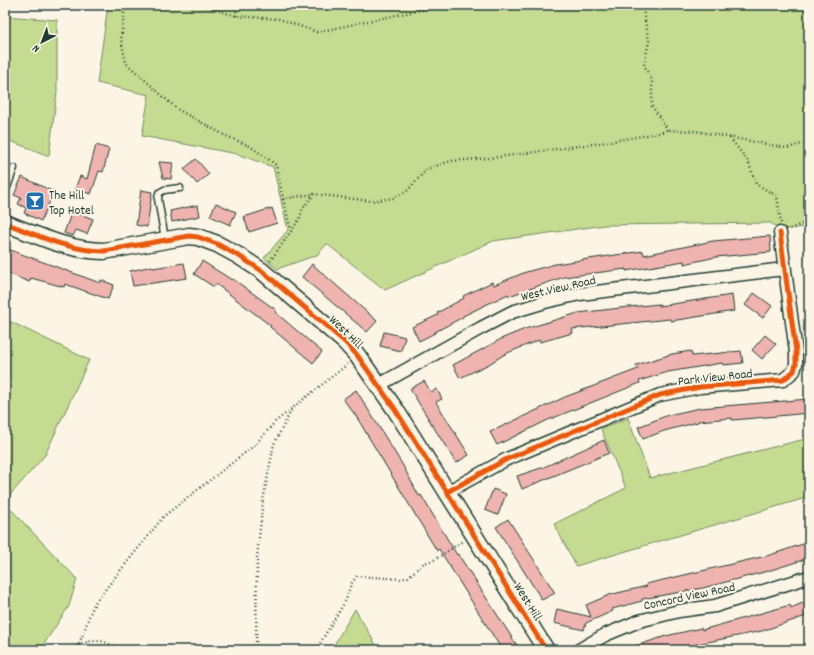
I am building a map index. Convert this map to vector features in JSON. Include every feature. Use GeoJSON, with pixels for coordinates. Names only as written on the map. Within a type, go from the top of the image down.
{"type":"FeatureCollection","features":[{"type":"Feature","properties":{"kind":"street","name":"West Hill"},"geometry":{"type":"LineString","coordinates":[[5,223],[58,243],[94,251],[104,251],[189,236],[198,237],[239,256],[262,271],[345,342],[357,355],[379,385],[546,650]]}},
{"type":"Feature","properties":{"kind":"street","name":"Park View Road"},"geometry":{"type":"LineString","coordinates":[[447,492],[507,459],[660,396],[700,386],[774,382],[789,377],[794,371],[796,364],[796,352],[780,233]]}},
{"type":"Feature","properties":{"kind":"street","name":"West View Road"},"geometry":{"type":"LineString","coordinates":[[379,385],[512,312],[545,302],[580,294],[784,269]]}},
{"type":"Feature","properties":{"kind":"street","name":"Concord View Road"},"geometry":{"type":"LineString","coordinates":[[579,650],[605,635],[640,621],[679,611],[715,606],[809,577]]}},
{"type":"Feature","properties":{"kind":"lane"},"geometry":{"type":"LineString","coordinates":[[5,193],[14,168]]}},
{"type":"Feature","properties":{"kind":"lane"},"geometry":{"type":"LineString","coordinates":[[165,240],[158,199],[159,193],[164,190],[180,188]]}},
{"type":"Feature","properties":{"kind":"path"},"geometry":{"type":"LineString","coordinates":[[125,5],[121,40],[126,63],[177,109],[226,136],[250,146],[276,165],[291,231]]}},
{"type":"Feature","properties":{"kind":"path"},"geometry":{"type":"LineString","coordinates":[[200,5],[236,16],[279,19],[317,32],[444,5]]}},
{"type":"Feature","properties":{"kind":"path"},"geometry":{"type":"LineString","coordinates":[[236,16],[237,5]]}},
{"type":"Feature","properties":{"kind":"path"},"geometry":{"type":"LineString","coordinates":[[642,5],[649,41],[644,66],[652,80],[652,106],[668,130]]}},
{"type":"Feature","properties":{"kind":"path"},"geometry":{"type":"LineString","coordinates":[[283,199],[314,194],[371,200],[393,198],[407,191],[427,169],[451,161],[491,158],[606,142],[659,133],[668,130],[696,131],[787,148],[809,142]]}},
{"type":"Feature","properties":{"kind":"path"},"geometry":{"type":"LineString","coordinates":[[730,137],[748,161],[756,184],[777,196],[781,224],[780,233],[809,221]]}},
{"type":"Feature","properties":{"kind":"path"},"geometry":{"type":"LineString","coordinates":[[262,271],[291,231],[303,208],[314,194]]}},
{"type":"Feature","properties":{"kind":"path"},"geometry":{"type":"LineString","coordinates":[[75,650],[82,638],[88,616],[96,601],[164,516],[255,445],[275,422],[293,409],[357,355]]}},
{"type":"Feature","properties":{"kind":"path"},"geometry":{"type":"LineString","coordinates":[[256,650],[257,557],[263,500],[274,444],[293,409]]}},
{"type":"Feature","properties":{"kind":"path"},"geometry":{"type":"LineString","coordinates":[[316,650],[346,600],[351,584],[357,576],[401,579],[408,577],[424,563],[434,560],[473,534]]}},
{"type":"Feature","properties":{"kind":"path"},"geometry":{"type":"LineString","coordinates":[[78,645],[89,641],[104,640],[120,650]]}},
{"type":"Feature","properties":{"kind":"green space"},"geometry":{"type":"Polygon","coordinates":[[[108,5],[809,5],[809,226],[784,229],[771,223],[605,225],[493,241],[385,290],[327,244],[317,255],[277,269],[264,258],[288,230],[273,167],[237,154],[142,136],[149,95],[97,83],[108,5]]]}},
{"type":"Feature","properties":{"kind":"green space"},"geometry":{"type":"Polygon","coordinates":[[[5,16],[57,20],[57,91],[49,156],[5,139],[5,16]]]}},
{"type":"Feature","properties":{"kind":"green space"},"geometry":{"type":"Polygon","coordinates":[[[5,319],[89,360],[45,455],[5,501],[5,319]]]}},
{"type":"Feature","properties":{"kind":"green space"},"geometry":{"type":"Polygon","coordinates":[[[628,418],[650,478],[809,438],[809,497],[576,566],[554,524],[626,488],[601,429],[628,418]]]}},
{"type":"Feature","properties":{"kind":"green space"},"geometry":{"type":"Polygon","coordinates":[[[5,503],[77,579],[69,606],[40,650],[5,650],[5,503]]]}},
{"type":"Feature","properties":{"kind":"green space"},"geometry":{"type":"Polygon","coordinates":[[[355,609],[379,650],[331,650],[355,609]]]}},
{"type":"Feature","properties":{"kind":"building"},"geometry":{"type":"Polygon","coordinates":[[[96,145],[109,149],[103,172],[99,171],[91,194],[75,189],[80,176],[87,179],[96,145]]]}},
{"type":"Feature","properties":{"kind":"building"},"geometry":{"type":"Polygon","coordinates":[[[196,159],[209,174],[197,184],[184,169],[196,159]]]}},
{"type":"Feature","properties":{"kind":"building"},"geometry":{"type":"Polygon","coordinates":[[[159,162],[173,163],[171,179],[163,178],[159,162]]]}},
{"type":"Feature","properties":{"kind":"building","name":"The Hill Top Hotel"},"geometry":{"type":"Polygon","coordinates":[[[22,177],[54,192],[41,221],[24,213],[26,208],[18,204],[21,198],[14,195],[22,177]]]}},
{"type":"Feature","properties":{"kind":"building"},"geometry":{"type":"Polygon","coordinates":[[[141,190],[152,192],[147,227],[136,225],[141,190]]]}},
{"type":"Feature","properties":{"kind":"building"},"geometry":{"type":"Polygon","coordinates":[[[216,203],[236,212],[230,225],[210,216],[216,203]]]}},
{"type":"Feature","properties":{"kind":"building"},"geometry":{"type":"Polygon","coordinates":[[[198,205],[200,216],[172,222],[170,211],[198,205]]]}},
{"type":"Feature","properties":{"kind":"building"},"geometry":{"type":"Polygon","coordinates":[[[272,208],[277,223],[249,232],[244,217],[272,208]]]}},
{"type":"Feature","properties":{"kind":"building"},"geometry":{"type":"Polygon","coordinates":[[[72,211],[93,219],[87,234],[76,230],[73,236],[64,233],[72,211]]]}},
{"type":"Feature","properties":{"kind":"building"},"geometry":{"type":"Polygon","coordinates":[[[770,236],[771,252],[716,257],[684,264],[684,261],[626,271],[626,269],[564,277],[509,296],[508,294],[463,316],[419,341],[412,327],[438,315],[437,313],[464,298],[463,296],[492,282],[494,285],[526,272],[555,264],[643,251],[644,255],[713,241],[770,236]]]}},
{"type":"Feature","properties":{"kind":"building"},"geometry":{"type":"Polygon","coordinates":[[[5,248],[100,283],[101,280],[114,285],[108,299],[65,284],[64,287],[31,278],[29,282],[5,272],[5,248]]]}},
{"type":"Feature","properties":{"kind":"building"},"geometry":{"type":"Polygon","coordinates":[[[202,261],[232,280],[233,279],[276,310],[275,312],[322,352],[313,363],[270,327],[271,326],[216,284],[214,287],[194,274],[202,261]]]}},
{"type":"Feature","properties":{"kind":"building"},"geometry":{"type":"Polygon","coordinates":[[[184,263],[187,278],[133,286],[130,271],[152,266],[153,268],[184,263]]]}},
{"type":"Feature","properties":{"kind":"building"},"geometry":{"type":"Polygon","coordinates":[[[312,264],[377,321],[367,332],[302,277],[312,264]]]}},
{"type":"Feature","properties":{"kind":"building"},"geometry":{"type":"Polygon","coordinates":[[[754,293],[772,306],[763,318],[745,305],[754,293]]]}},
{"type":"Feature","properties":{"kind":"building"},"geometry":{"type":"Polygon","coordinates":[[[732,295],[734,311],[671,321],[670,319],[572,329],[573,333],[540,342],[539,340],[505,354],[489,364],[460,378],[453,365],[503,338],[525,329],[578,313],[659,304],[659,306],[732,295]]]}},
{"type":"Feature","properties":{"kind":"building"},"geometry":{"type":"Polygon","coordinates":[[[384,332],[405,337],[401,351],[380,346],[384,332]]]}},
{"type":"Feature","properties":{"kind":"building"},"geometry":{"type":"Polygon","coordinates":[[[765,335],[776,344],[762,359],[752,350],[765,335]]]}},
{"type":"Feature","properties":{"kind":"building"},"geometry":{"type":"Polygon","coordinates":[[[691,351],[692,356],[741,351],[743,363],[723,365],[722,363],[668,372],[639,381],[640,383],[548,420],[497,445],[490,432],[565,397],[638,369],[636,365],[672,354],[691,351]]]}},
{"type":"Feature","properties":{"kind":"building"},"geometry":{"type":"Polygon","coordinates":[[[424,381],[431,392],[437,389],[442,399],[436,402],[469,455],[456,463],[410,389],[424,381]]]}},
{"type":"Feature","properties":{"kind":"building"},"geometry":{"type":"Polygon","coordinates":[[[356,390],[402,464],[419,496],[421,495],[457,555],[458,554],[520,650],[502,650],[439,549],[437,551],[356,416],[343,399],[356,390]]]}},
{"type":"Feature","properties":{"kind":"building"},"geometry":{"type":"Polygon","coordinates":[[[809,399],[809,413],[732,420],[732,418],[698,421],[643,439],[638,427],[668,415],[700,408],[809,399]]]}},
{"type":"Feature","properties":{"kind":"building"},"geometry":{"type":"Polygon","coordinates":[[[604,440],[609,453],[522,489],[517,476],[544,467],[604,440]]]}},
{"type":"Feature","properties":{"kind":"building"},"geometry":{"type":"Polygon","coordinates":[[[493,489],[506,494],[498,515],[485,510],[493,489]]]}},
{"type":"Feature","properties":{"kind":"building"},"geometry":{"type":"Polygon","coordinates":[[[508,519],[555,593],[542,600],[496,527],[508,519]]]}},
{"type":"Feature","properties":{"kind":"building"},"geometry":{"type":"Polygon","coordinates":[[[809,542],[809,558],[768,571],[703,588],[642,599],[642,601],[612,609],[613,611],[586,623],[584,630],[554,623],[557,609],[591,617],[586,605],[609,595],[647,586],[646,584],[770,555],[809,542]]]}},
{"type":"Feature","properties":{"kind":"building"},"geometry":{"type":"Polygon","coordinates":[[[809,600],[809,615],[762,631],[668,650],[629,650],[629,648],[666,636],[701,628],[702,630],[790,605],[791,608],[809,600]]]}},
{"type":"Feature","properties":{"kind":"cycle path"},"geometry":{"type":"LineString","coordinates":[[5,223],[53,242],[78,248],[104,251],[189,236],[198,237],[217,244],[262,271],[345,342],[357,355],[395,409],[546,650]]}},
{"type":"Feature","properties":{"kind":"cycle path"},"geometry":{"type":"LineString","coordinates":[[447,492],[507,459],[660,395],[700,387],[783,380],[794,371],[796,364],[796,352],[780,233]]}},
{"type":"Feature","properties":{"kind":"place","name":"The Hill Top Hotel"},"geometry":{"type":"Point","coordinates":[35,201]}}]}
